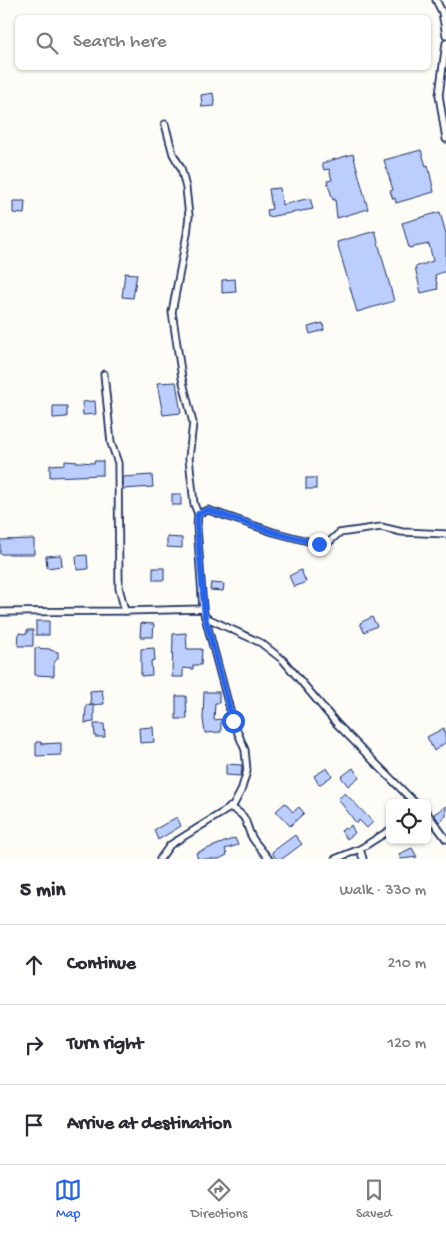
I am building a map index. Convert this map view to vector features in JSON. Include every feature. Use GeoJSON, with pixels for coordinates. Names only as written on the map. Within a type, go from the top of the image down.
{"type":"FeatureCollection","features":[{"type":"Feature","properties":{"kind":"street"},"geometry":{"type":"LineString","coordinates":[[436,0],[442,12],[446,36]]}},
{"type":"Feature","properties":{"kind":"street"},"geometry":{"type":"LineString","coordinates":[[446,43],[439,95],[443,107],[446,139]]}},
{"type":"Feature","properties":{"kind":"street"},"geometry":{"type":"LineString","coordinates":[[160,859],[170,845],[230,808],[241,791],[247,771],[245,750],[233,721],[203,609],[197,526],[198,514],[194,504],[189,458],[193,423],[182,378],[172,312],[187,234],[186,188],[170,147],[165,124]]}},
{"type":"Feature","properties":{"kind":"street"},"geometry":{"type":"LineString","coordinates":[[104,374],[111,443],[118,462],[119,588],[125,611]]}},
{"type":"Feature","properties":{"kind":"street"},"geometry":{"type":"LineString","coordinates":[[198,514],[208,510],[273,532],[319,544],[326,544],[339,533],[381,527],[402,532],[446,534]]}},
{"type":"Feature","properties":{"kind":"street"},"geometry":{"type":"LineString","coordinates":[[0,612],[203,609]]}},
{"type":"Feature","properties":{"kind":"street"},"geometry":{"type":"LineString","coordinates":[[205,617],[261,643],[283,660],[338,724],[411,799]]}},
{"type":"Feature","properties":{"kind":"street"},"geometry":{"type":"LineString","coordinates":[[230,808],[242,814],[248,822],[252,838],[269,859]]}},
{"type":"Feature","properties":{"kind":"street"},"geometry":{"type":"LineString","coordinates":[[431,818],[446,839]]}},
{"type":"Feature","properties":{"kind":"street"},"geometry":{"type":"LineString","coordinates":[[335,859],[360,849],[386,833]]}},
{"type":"Feature","properties":{"kind":"street"},"geometry":{"type":"LineString","coordinates":[[360,849],[363,859]]}},
{"type":"Feature","properties":{"kind":"building"},"geometry":{"type":"Polygon","coordinates":[[[213,93],[215,106],[202,107],[201,95],[213,93]]]}},
{"type":"Feature","properties":{"kind":"building"},"geometry":{"type":"Polygon","coordinates":[[[421,150],[426,166],[428,165],[434,192],[396,203],[390,191],[393,190],[384,160],[421,150]]]}},
{"type":"Feature","properties":{"kind":"building"},"geometry":{"type":"Polygon","coordinates":[[[353,154],[368,209],[337,218],[335,199],[333,200],[327,181],[332,180],[329,169],[324,170],[322,163],[353,154]]]}},
{"type":"Feature","properties":{"kind":"building"},"geometry":{"type":"Polygon","coordinates":[[[280,188],[282,205],[310,198],[313,209],[268,217],[267,210],[272,209],[269,189],[280,188]]]}},
{"type":"Feature","properties":{"kind":"building"},"geometry":{"type":"Polygon","coordinates":[[[13,201],[25,201],[24,214],[13,213],[13,201]]]}},
{"type":"Feature","properties":{"kind":"building"},"geometry":{"type":"Polygon","coordinates":[[[440,212],[446,234],[446,271],[435,275],[438,289],[421,293],[415,267],[433,261],[429,244],[409,248],[402,223],[440,212]]]}},
{"type":"Feature","properties":{"kind":"building"},"geometry":{"type":"Polygon","coordinates":[[[375,231],[394,301],[357,312],[337,242],[375,231]]]}},
{"type":"Feature","properties":{"kind":"building"},"geometry":{"type":"Polygon","coordinates":[[[125,273],[137,274],[133,298],[122,297],[125,273]]]}},
{"type":"Feature","properties":{"kind":"building"},"geometry":{"type":"Polygon","coordinates":[[[235,279],[236,292],[222,293],[222,280],[235,279]]]}},
{"type":"Feature","properties":{"kind":"building"},"geometry":{"type":"Polygon","coordinates":[[[323,323],[324,330],[310,334],[308,327],[323,323]]]}},
{"type":"Feature","properties":{"kind":"building"},"geometry":{"type":"Polygon","coordinates":[[[176,382],[181,413],[163,415],[157,383],[176,382]]]}},
{"type":"Feature","properties":{"kind":"building"},"geometry":{"type":"Polygon","coordinates":[[[95,401],[96,414],[83,415],[82,402],[95,401]]]}},
{"type":"Feature","properties":{"kind":"building"},"geometry":{"type":"Polygon","coordinates":[[[53,406],[67,406],[67,417],[53,418],[53,406]]]}},
{"type":"Feature","properties":{"kind":"building"},"geometry":{"type":"Polygon","coordinates":[[[65,461],[94,463],[94,461],[103,461],[103,475],[50,477],[50,465],[65,464],[65,461]]]}},
{"type":"Feature","properties":{"kind":"building"},"geometry":{"type":"Polygon","coordinates":[[[152,475],[153,487],[123,489],[123,477],[152,475]]]}},
{"type":"Feature","properties":{"kind":"building"},"geometry":{"type":"Polygon","coordinates":[[[306,478],[316,478],[316,489],[306,489],[306,478]]]}},
{"type":"Feature","properties":{"kind":"building"},"geometry":{"type":"Polygon","coordinates":[[[172,494],[181,494],[181,505],[172,505],[172,494]]]}},
{"type":"Feature","properties":{"kind":"building"},"geometry":{"type":"Polygon","coordinates":[[[167,537],[182,538],[182,548],[167,547],[167,537]]]}},
{"type":"Feature","properties":{"kind":"building"},"geometry":{"type":"Polygon","coordinates":[[[34,539],[34,554],[0,554],[0,540],[34,539]]]}},
{"type":"Feature","properties":{"kind":"building"},"geometry":{"type":"Polygon","coordinates":[[[61,555],[62,566],[47,568],[46,556],[61,555]]]}},
{"type":"Feature","properties":{"kind":"building"},"geometry":{"type":"Polygon","coordinates":[[[87,555],[88,569],[77,570],[76,556],[87,555]]]}},
{"type":"Feature","properties":{"kind":"building"},"geometry":{"type":"Polygon","coordinates":[[[153,568],[164,568],[164,580],[153,580],[153,568]]]}},
{"type":"Feature","properties":{"kind":"building"},"geometry":{"type":"Polygon","coordinates":[[[301,570],[306,582],[294,587],[289,576],[301,570]]]}},
{"type":"Feature","properties":{"kind":"building"},"geometry":{"type":"Polygon","coordinates":[[[211,583],[224,584],[223,591],[210,590],[211,583]]]}},
{"type":"Feature","properties":{"kind":"building"},"geometry":{"type":"Polygon","coordinates":[[[372,617],[377,626],[364,632],[360,623],[372,617]]]}},
{"type":"Feature","properties":{"kind":"building"},"geometry":{"type":"Polygon","coordinates":[[[36,621],[49,621],[49,635],[36,635],[36,621]]]}},
{"type":"Feature","properties":{"kind":"building"},"geometry":{"type":"Polygon","coordinates":[[[141,623],[154,624],[153,637],[140,637],[141,623]]]}},
{"type":"Feature","properties":{"kind":"building"},"geometry":{"type":"Polygon","coordinates":[[[27,630],[33,630],[33,646],[18,646],[19,633],[27,634],[27,630]]]}},
{"type":"Feature","properties":{"kind":"building"},"geometry":{"type":"Polygon","coordinates":[[[186,633],[187,649],[202,649],[201,665],[193,665],[193,669],[183,668],[183,677],[172,677],[173,634],[186,633]]]}},
{"type":"Feature","properties":{"kind":"building"},"geometry":{"type":"Polygon","coordinates":[[[35,648],[50,649],[58,652],[58,658],[54,663],[54,676],[35,675],[35,648]]]}},
{"type":"Feature","properties":{"kind":"building"},"geometry":{"type":"Polygon","coordinates":[[[154,648],[155,660],[151,661],[152,675],[141,676],[141,649],[154,648]]]}},
{"type":"Feature","properties":{"kind":"building"},"geometry":{"type":"Polygon","coordinates":[[[102,690],[104,704],[91,705],[90,691],[102,690]]]}},
{"type":"Feature","properties":{"kind":"building"},"geometry":{"type":"Polygon","coordinates":[[[204,692],[219,692],[219,703],[215,703],[214,720],[221,719],[221,732],[205,733],[203,719],[204,692]]]}},
{"type":"Feature","properties":{"kind":"building"},"geometry":{"type":"Polygon","coordinates":[[[176,696],[186,696],[187,719],[176,719],[176,696]]]}},
{"type":"Feature","properties":{"kind":"building"},"geometry":{"type":"Polygon","coordinates":[[[86,705],[94,706],[94,722],[85,723],[86,705]]]}},
{"type":"Feature","properties":{"kind":"building"},"geometry":{"type":"Polygon","coordinates":[[[94,724],[104,724],[105,737],[95,737],[94,724]]]}},
{"type":"Feature","properties":{"kind":"building"},"geometry":{"type":"Polygon","coordinates":[[[153,727],[154,742],[140,743],[139,728],[153,727]]]}},
{"type":"Feature","properties":{"kind":"building"},"geometry":{"type":"Polygon","coordinates":[[[444,728],[446,742],[434,751],[427,737],[444,728]]]}},
{"type":"Feature","properties":{"kind":"building"},"geometry":{"type":"Polygon","coordinates":[[[36,742],[41,742],[41,744],[61,743],[61,755],[36,756],[36,742]]]}},
{"type":"Feature","properties":{"kind":"building"},"geometry":{"type":"Polygon","coordinates":[[[226,764],[242,765],[241,776],[226,775],[226,764]]]}},
{"type":"Feature","properties":{"kind":"building"},"geometry":{"type":"Polygon","coordinates":[[[327,768],[332,776],[319,785],[314,776],[327,768]]]}},
{"type":"Feature","properties":{"kind":"building"},"geometry":{"type":"Polygon","coordinates":[[[353,768],[359,777],[348,786],[341,777],[353,768]]]}},
{"type":"Feature","properties":{"kind":"building"},"geometry":{"type":"Polygon","coordinates":[[[345,793],[373,822],[367,828],[359,820],[357,824],[338,799],[345,793]]]}},
{"type":"Feature","properties":{"kind":"building"},"geometry":{"type":"Polygon","coordinates":[[[285,803],[293,812],[299,807],[304,813],[290,826],[276,811],[285,803]]]}},
{"type":"Feature","properties":{"kind":"building"},"geometry":{"type":"Polygon","coordinates":[[[446,806],[446,816],[439,822],[434,814],[446,806]]]}},
{"type":"Feature","properties":{"kind":"building"},"geometry":{"type":"Polygon","coordinates":[[[177,817],[181,826],[158,840],[154,830],[177,817]]]}},
{"type":"Feature","properties":{"kind":"building"},"geometry":{"type":"Polygon","coordinates":[[[351,825],[355,833],[347,839],[341,831],[345,828],[347,830],[351,825]]]}},
{"type":"Feature","properties":{"kind":"building"},"geometry":{"type":"Polygon","coordinates":[[[295,835],[302,844],[282,859],[276,859],[272,852],[295,835]]]}},
{"type":"Feature","properties":{"kind":"building"},"geometry":{"type":"Polygon","coordinates":[[[235,838],[238,845],[225,849],[227,855],[219,859],[198,859],[196,853],[235,838]]]}},
{"type":"Feature","properties":{"kind":"building"},"geometry":{"type":"Polygon","coordinates":[[[412,848],[417,857],[401,859],[399,854],[412,848]]]}},
{"type":"Feature","properties":{"kind":"route"},"geometry":{"type":"LineString","coordinates":[[233,721],[203,609],[197,526],[198,514],[208,510],[226,514],[273,532],[319,544]]}}]}
